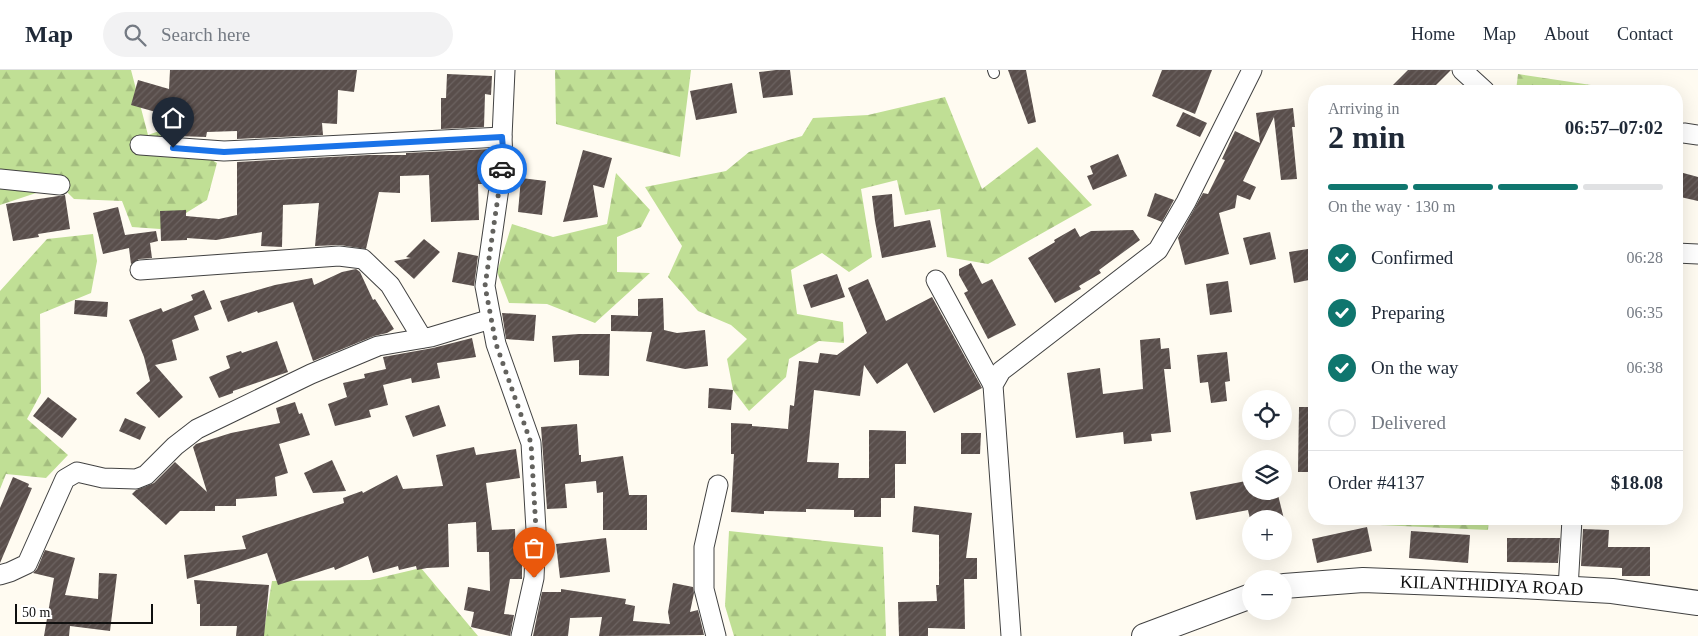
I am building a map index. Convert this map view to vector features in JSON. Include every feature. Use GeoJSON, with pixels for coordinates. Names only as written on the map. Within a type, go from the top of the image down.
{"type":"FeatureCollection","features":[{"type":"Feature","properties":{"kind":"street"},"geometry":{"type":"LineString","coordinates":[[505,70],[502,137],[504,160],[485,286],[496,344],[531,443],[536,530],[534,578],[521,636]]}},
{"type":"Feature","properties":{"kind":"street"},"geometry":{"type":"LineString","coordinates":[[994,385],[1001,371],[1158,250],[1186,202],[1252,70]]}},
{"type":"Feature","properties":{"kind":"street"},"geometry":{"type":"LineString","coordinates":[[1462,70],[1478,85]]}},
{"type":"Feature","properties":{"kind":"street"},"geometry":{"type":"LineString","coordinates":[[140,145],[224,152],[502,137]]}},
{"type":"Feature","properties":{"kind":"street"},"geometry":{"type":"LineString","coordinates":[[0,179],[60,185]]}},
{"type":"Feature","properties":{"kind":"street"},"geometry":{"type":"LineString","coordinates":[[1683,253],[1698,254]]}},
{"type":"Feature","properties":{"kind":"street"},"geometry":{"type":"LineString","coordinates":[[140,270],[339,256],[362,259],[390,285],[422,338]]}},
{"type":"Feature","properties":{"kind":"street"},"geometry":{"type":"LineString","coordinates":[[936,280],[994,385],[1011,636]]}},
{"type":"Feature","properties":{"kind":"street"},"geometry":{"type":"LineString","coordinates":[[0,575],[26,564],[65,478],[77,472],[103,478],[136,479],[146,475],[175,446],[197,429],[349,357],[378,346],[422,338],[491,319]]}},
{"type":"Feature","properties":{"kind":"street"},"geometry":{"type":"LineString","coordinates":[[716,636],[704,589],[704,547],[718,485]]}},
{"type":"Feature","properties":{"kind":"street"},"geometry":{"type":"LineString","coordinates":[[1568,589],[1572,525]]}},
{"type":"Feature","properties":{"kind":"street","name":"KILANTHIDIYA ROAD"},"geometry":{"type":"LineString","coordinates":[[1292,585],[1363,580],[1612,591],[1698,603]]}},
{"type":"Feature","properties":{"kind":"street"},"geometry":{"type":"LineString","coordinates":[[1144,636],[1242,599]]}},
{"type":"Feature","properties":{"kind":"green space"},"geometry":{"type":"Polygon","coordinates":[[[0,70],[131,70],[148,135],[162,130],[217,163],[207,200],[160,229],[132,227],[122,201],[74,199],[60,185],[0,205],[0,70]]]}},
{"type":"Feature","properties":{"kind":"green space"},"geometry":{"type":"Polygon","coordinates":[[[555,70],[691,70],[680,157],[556,124],[555,70]]]}},
{"type":"Feature","properties":{"kind":"green space"},"geometry":{"type":"Polygon","coordinates":[[[1518,74],[1591,85],[1517,85],[1518,74]]]}},
{"type":"Feature","properties":{"kind":"green space"},"geometry":{"type":"Polygon","coordinates":[[[945,97],[982,189],[1037,147],[1092,205],[988,264],[947,257],[940,209],[905,215],[897,180],[861,189],[872,257],[849,272],[822,253],[791,270],[797,314],[843,322],[844,343],[819,341],[789,359],[786,377],[749,411],[733,390],[727,359],[747,339],[731,325],[698,311],[668,277],[682,246],[645,187],[726,171],[749,152],[802,136],[813,118],[868,115],[945,97]]]}},
{"type":"Feature","properties":{"kind":"green space"},"geometry":{"type":"Polygon","coordinates":[[[616,173],[650,210],[641,227],[617,237],[617,272],[650,273],[595,323],[547,304],[509,303],[497,272],[512,224],[553,237],[607,224],[616,173]]]}},
{"type":"Feature","properties":{"kind":"green space"},"geometry":{"type":"Polygon","coordinates":[[[93,234],[97,261],[91,293],[40,314],[41,393],[27,419],[68,455],[46,478],[6,474],[0,489],[0,291],[47,239],[93,234]]]}},
{"type":"Feature","properties":{"kind":"green space"},"geometry":{"type":"Polygon","coordinates":[[[1380,525],[1488,525],[1488,530],[1380,525]]]}},
{"type":"Feature","properties":{"kind":"green space"},"geometry":{"type":"Polygon","coordinates":[[[729,531],[883,547],[886,636],[734,636],[725,606],[729,531]]]}},
{"type":"Feature","properties":{"kind":"green space"},"geometry":{"type":"Polygon","coordinates":[[[421,568],[478,636],[263,636],[272,581],[370,580],[421,568]]]}},
{"type":"Feature","properties":{"kind":"building"},"geometry":{"type":"Polygon","coordinates":[[[170,70],[357,70],[354,92],[338,90],[337,124],[322,123],[323,135],[237,139],[237,131],[207,132],[206,137],[176,136],[177,118],[131,105],[138,80],[169,89],[170,70]]]}},
{"type":"Feature","properties":{"kind":"building"},"geometry":{"type":"Polygon","coordinates":[[[790,70],[793,95],[763,98],[759,72],[790,70]]]}},
{"type":"Feature","properties":{"kind":"building"},"geometry":{"type":"Polygon","coordinates":[[[1008,70],[1026,70],[1036,122],[1028,124],[1008,70]]]}},
{"type":"Feature","properties":{"kind":"building"},"geometry":{"type":"Polygon","coordinates":[[[1162,70],[1212,70],[1195,114],[1152,96],[1162,70]]]}},
{"type":"Feature","properties":{"kind":"building"},"geometry":{"type":"Polygon","coordinates":[[[1408,70],[1451,70],[1436,85],[1393,85],[1408,70]]]}},
{"type":"Feature","properties":{"kind":"building"},"geometry":{"type":"Polygon","coordinates":[[[447,74],[492,76],[491,95],[485,94],[484,127],[441,129],[441,98],[446,98],[447,74]]]}},
{"type":"Feature","properties":{"kind":"building"},"geometry":{"type":"Polygon","coordinates":[[[732,83],[737,113],[696,120],[690,91],[732,83]]]}},
{"type":"Feature","properties":{"kind":"building"},"geometry":{"type":"Polygon","coordinates":[[[1293,108],[1295,127],[1292,127],[1297,179],[1281,180],[1274,117],[1243,181],[1256,187],[1250,200],[1237,195],[1235,208],[1219,213],[1229,254],[1185,265],[1178,238],[1203,193],[1208,194],[1225,160],[1222,159],[1235,131],[1260,143],[1256,113],[1293,108]]]}},
{"type":"Feature","properties":{"kind":"building"},"geometry":{"type":"Polygon","coordinates":[[[1183,112],[1207,123],[1200,137],[1176,126],[1183,112]]]}},
{"type":"Feature","properties":{"kind":"building"},"geometry":{"type":"Polygon","coordinates":[[[491,149],[492,159],[488,184],[478,184],[479,220],[431,222],[429,175],[400,176],[400,193],[379,192],[366,249],[340,245],[315,246],[319,203],[283,205],[282,247],[261,246],[262,232],[216,240],[187,238],[187,240],[161,241],[160,211],[186,210],[186,216],[219,219],[237,215],[237,162],[369,155],[406,155],[406,153],[491,149]]]}},
{"type":"Feature","properties":{"kind":"building"},"geometry":{"type":"Polygon","coordinates":[[[583,150],[612,158],[604,188],[593,185],[598,217],[563,222],[583,150]]]}},
{"type":"Feature","properties":{"kind":"building"},"geometry":{"type":"Polygon","coordinates":[[[1118,154],[1127,176],[1093,190],[1087,176],[1093,174],[1090,166],[1118,154]]]}},
{"type":"Feature","properties":{"kind":"building"},"geometry":{"type":"Polygon","coordinates":[[[1683,173],[1698,177],[1698,201],[1683,198],[1683,173]]]}},
{"type":"Feature","properties":{"kind":"building"},"geometry":{"type":"Polygon","coordinates":[[[521,178],[546,181],[542,215],[518,212],[521,178]]]}},
{"type":"Feature","properties":{"kind":"building"},"geometry":{"type":"Polygon","coordinates":[[[1155,193],[1174,200],[1162,222],[1147,216],[1155,193]]]}},
{"type":"Feature","properties":{"kind":"building"},"geometry":{"type":"Polygon","coordinates":[[[892,194],[894,227],[930,220],[936,247],[882,258],[872,196],[892,194]]]}},
{"type":"Feature","properties":{"kind":"building"},"geometry":{"type":"Polygon","coordinates":[[[65,195],[70,229],[38,234],[39,237],[13,241],[6,204],[65,195]]]}},
{"type":"Feature","properties":{"kind":"building"},"geometry":{"type":"Polygon","coordinates":[[[118,207],[125,235],[156,231],[158,241],[150,243],[152,258],[139,259],[131,264],[129,248],[103,254],[93,213],[118,207]]]}},
{"type":"Feature","properties":{"kind":"building"},"geometry":{"type":"Polygon","coordinates":[[[1075,228],[1080,237],[1091,231],[1133,230],[1140,240],[1099,270],[1101,273],[1079,286],[1081,289],[1055,303],[1028,258],[1075,228]]]}},
{"type":"Feature","properties":{"kind":"building"},"geometry":{"type":"Polygon","coordinates":[[[1270,232],[1276,259],[1250,265],[1243,238],[1270,232]]]}},
{"type":"Feature","properties":{"kind":"building"},"geometry":{"type":"Polygon","coordinates":[[[424,239],[440,252],[414,279],[394,261],[411,258],[406,257],[424,239]]]}},
{"type":"Feature","properties":{"kind":"building"},"geometry":{"type":"Polygon","coordinates":[[[1308,249],[1308,280],[1294,283],[1289,252],[1308,249]]]}},
{"type":"Feature","properties":{"kind":"building"},"geometry":{"type":"Polygon","coordinates":[[[458,252],[478,256],[474,286],[452,282],[458,252]]]}},
{"type":"Feature","properties":{"kind":"building"},"geometry":{"type":"Polygon","coordinates":[[[971,263],[982,284],[992,279],[1016,325],[988,339],[964,293],[968,291],[959,275],[959,269],[971,263]]]}},
{"type":"Feature","properties":{"kind":"building"},"geometry":{"type":"Polygon","coordinates":[[[356,269],[360,272],[373,300],[375,299],[394,329],[313,361],[293,302],[258,313],[257,311],[228,322],[220,301],[275,285],[312,278],[314,285],[342,272],[356,269]]]}},
{"type":"Feature","properties":{"kind":"building"},"geometry":{"type":"Polygon","coordinates":[[[837,274],[845,297],[811,308],[803,285],[837,274]]]}},
{"type":"Feature","properties":{"kind":"building"},"geometry":{"type":"Polygon","coordinates":[[[868,279],[886,321],[932,297],[982,388],[934,413],[907,363],[877,384],[864,365],[860,396],[814,390],[807,462],[839,463],[838,478],[869,478],[869,430],[906,431],[906,464],[895,464],[895,498],[881,498],[881,517],[854,517],[854,510],[806,509],[806,512],[764,511],[764,514],[731,512],[734,454],[731,454],[731,423],[788,429],[790,405],[794,406],[799,361],[818,363],[820,353],[837,355],[867,333],[848,288],[868,279]]]}},
{"type":"Feature","properties":{"kind":"building"},"geometry":{"type":"Polygon","coordinates":[[[1228,281],[1232,312],[1210,315],[1206,284],[1228,281]]]}},
{"type":"Feature","properties":{"kind":"building"},"geometry":{"type":"Polygon","coordinates":[[[204,290],[212,309],[194,316],[199,330],[172,340],[177,360],[155,365],[183,397],[159,418],[136,393],[150,381],[144,357],[129,320],[161,308],[163,312],[193,300],[191,295],[204,290]]]}},
{"type":"Feature","properties":{"kind":"building"},"geometry":{"type":"Polygon","coordinates":[[[663,298],[664,330],[677,333],[705,330],[708,366],[685,369],[646,361],[652,332],[611,331],[611,315],[638,316],[638,299],[663,298]]]}},
{"type":"Feature","properties":{"kind":"building"},"geometry":{"type":"Polygon","coordinates":[[[75,300],[108,302],[107,317],[74,314],[75,300]]]}},
{"type":"Feature","properties":{"kind":"building"},"geometry":{"type":"Polygon","coordinates":[[[502,313],[536,315],[534,341],[506,339],[502,313]]]}},
{"type":"Feature","properties":{"kind":"building"},"geometry":{"type":"Polygon","coordinates":[[[610,334],[609,376],[579,375],[579,360],[554,362],[552,336],[610,334]]]}},
{"type":"Feature","properties":{"kind":"building"},"geometry":{"type":"Polygon","coordinates":[[[472,338],[476,357],[437,363],[440,378],[412,383],[411,378],[383,385],[388,405],[369,410],[371,417],[335,426],[328,404],[347,397],[343,383],[365,378],[364,374],[386,369],[383,357],[433,348],[472,338]]]}},
{"type":"Feature","properties":{"kind":"building"},"geometry":{"type":"Polygon","coordinates":[[[1160,338],[1161,349],[1169,348],[1171,369],[1164,369],[1171,432],[1151,434],[1152,441],[1124,444],[1123,432],[1076,438],[1067,373],[1100,368],[1103,394],[1143,389],[1140,340],[1160,338]]]}},
{"type":"Feature","properties":{"kind":"building"},"geometry":{"type":"Polygon","coordinates":[[[277,341],[288,372],[233,391],[233,393],[219,398],[209,377],[230,368],[226,356],[241,351],[242,353],[277,341]]]}},
{"type":"Feature","properties":{"kind":"building"},"geometry":{"type":"Polygon","coordinates":[[[1227,352],[1230,381],[1225,382],[1227,401],[1211,403],[1208,382],[1200,383],[1197,355],[1227,352]]]}},
{"type":"Feature","properties":{"kind":"building"},"geometry":{"type":"Polygon","coordinates":[[[709,388],[733,390],[731,410],[708,408],[709,388]]]}},
{"type":"Feature","properties":{"kind":"building"},"geometry":{"type":"Polygon","coordinates":[[[48,397],[77,419],[62,438],[33,416],[48,397]]]}},
{"type":"Feature","properties":{"kind":"building"},"geometry":{"type":"Polygon","coordinates":[[[295,402],[299,414],[302,413],[310,435],[279,444],[288,473],[275,477],[277,496],[236,499],[236,506],[215,506],[215,511],[180,511],[166,525],[132,494],[136,490],[154,483],[175,462],[207,492],[193,447],[196,444],[231,433],[280,423],[276,408],[295,402]]]}},
{"type":"Feature","properties":{"kind":"building"},"geometry":{"type":"Polygon","coordinates":[[[439,405],[446,426],[413,437],[405,416],[439,405]]]}},
{"type":"Feature","properties":{"kind":"building"},"geometry":{"type":"Polygon","coordinates":[[[1299,407],[1308,407],[1308,472],[1298,472],[1299,407]]]}},
{"type":"Feature","properties":{"kind":"building"},"geometry":{"type":"Polygon","coordinates":[[[125,418],[146,427],[140,440],[119,431],[125,418]]]}},
{"type":"Feature","properties":{"kind":"building"},"geometry":{"type":"Polygon","coordinates":[[[577,424],[581,462],[623,456],[629,495],[647,495],[647,530],[603,530],[603,492],[597,493],[596,481],[565,484],[567,508],[547,509],[541,427],[577,424]]]}},
{"type":"Feature","properties":{"kind":"building"},"geometry":{"type":"Polygon","coordinates":[[[961,433],[981,433],[980,454],[961,454],[961,433]]]}},
{"type":"Feature","properties":{"kind":"building"},"geometry":{"type":"Polygon","coordinates":[[[474,447],[476,455],[516,449],[520,478],[486,483],[492,530],[515,529],[516,557],[522,557],[522,579],[510,579],[504,614],[514,615],[510,636],[471,627],[474,612],[464,610],[468,587],[490,591],[489,552],[477,552],[476,522],[448,524],[449,567],[417,570],[416,566],[399,570],[398,566],[373,573],[368,556],[335,570],[334,567],[278,585],[267,553],[187,579],[184,555],[246,549],[242,536],[344,503],[343,498],[362,491],[363,493],[397,475],[403,489],[443,486],[436,455],[474,447]]]}},
{"type":"Feature","properties":{"kind":"building"},"geometry":{"type":"Polygon","coordinates":[[[332,460],[346,491],[313,493],[304,473],[332,460]]]}},
{"type":"Feature","properties":{"kind":"building"},"geometry":{"type":"Polygon","coordinates":[[[13,477],[29,484],[28,487],[32,488],[0,563],[0,508],[13,477]]]}},
{"type":"Feature","properties":{"kind":"building"},"geometry":{"type":"Polygon","coordinates":[[[1242,482],[1242,500],[1279,500],[1282,510],[1242,510],[1196,520],[1190,492],[1242,482]]]}},
{"type":"Feature","properties":{"kind":"building"},"geometry":{"type":"Polygon","coordinates":[[[914,506],[972,513],[966,558],[977,558],[977,579],[964,579],[965,629],[928,628],[928,636],[899,636],[898,602],[937,601],[936,585],[939,585],[939,535],[912,532],[914,506]]]}},
{"type":"Feature","properties":{"kind":"building"},"geometry":{"type":"Polygon","coordinates":[[[1367,527],[1372,551],[1317,563],[1312,539],[1367,527]]]}},
{"type":"Feature","properties":{"kind":"building"},"geometry":{"type":"Polygon","coordinates":[[[1583,529],[1609,530],[1608,547],[1650,547],[1650,576],[1622,576],[1622,568],[1581,566],[1583,529]]]}},
{"type":"Feature","properties":{"kind":"building"},"geometry":{"type":"Polygon","coordinates":[[[1411,531],[1470,535],[1468,563],[1409,558],[1411,531]]]}},
{"type":"Feature","properties":{"kind":"building"},"geometry":{"type":"Polygon","coordinates":[[[606,538],[610,572],[560,578],[556,544],[606,538]]]}},
{"type":"Feature","properties":{"kind":"building"},"geometry":{"type":"Polygon","coordinates":[[[1507,538],[1560,538],[1558,563],[1507,562],[1507,538]]]}},
{"type":"Feature","properties":{"kind":"building"},"geometry":{"type":"Polygon","coordinates":[[[45,550],[75,558],[65,595],[98,599],[99,573],[117,574],[110,631],[70,626],[69,636],[44,636],[54,578],[33,573],[37,569],[45,550]]]}},
{"type":"Feature","properties":{"kind":"building"},"geometry":{"type":"Polygon","coordinates":[[[194,580],[269,585],[264,636],[236,636],[237,626],[200,626],[200,604],[197,604],[194,580]]]}},
{"type":"Feature","properties":{"kind":"building"},"geometry":{"type":"Polygon","coordinates":[[[673,583],[693,587],[694,593],[690,612],[698,610],[704,635],[599,636],[602,617],[570,618],[568,636],[533,636],[542,592],[561,592],[561,589],[626,599],[625,604],[635,606],[633,621],[670,624],[668,612],[673,583]]]}},
{"type":"Feature","properties":{"kind":"way so far"},"geometry":{"type":"LineString","coordinates":[[502,169],[485,286],[496,344],[531,443],[536,530],[534,578]]}},
{"type":"Feature","properties":{"kind":"route"},"geometry":{"type":"LineString","coordinates":[[173,148],[224,152],[502,137],[504,160],[502,169]]}}]}
